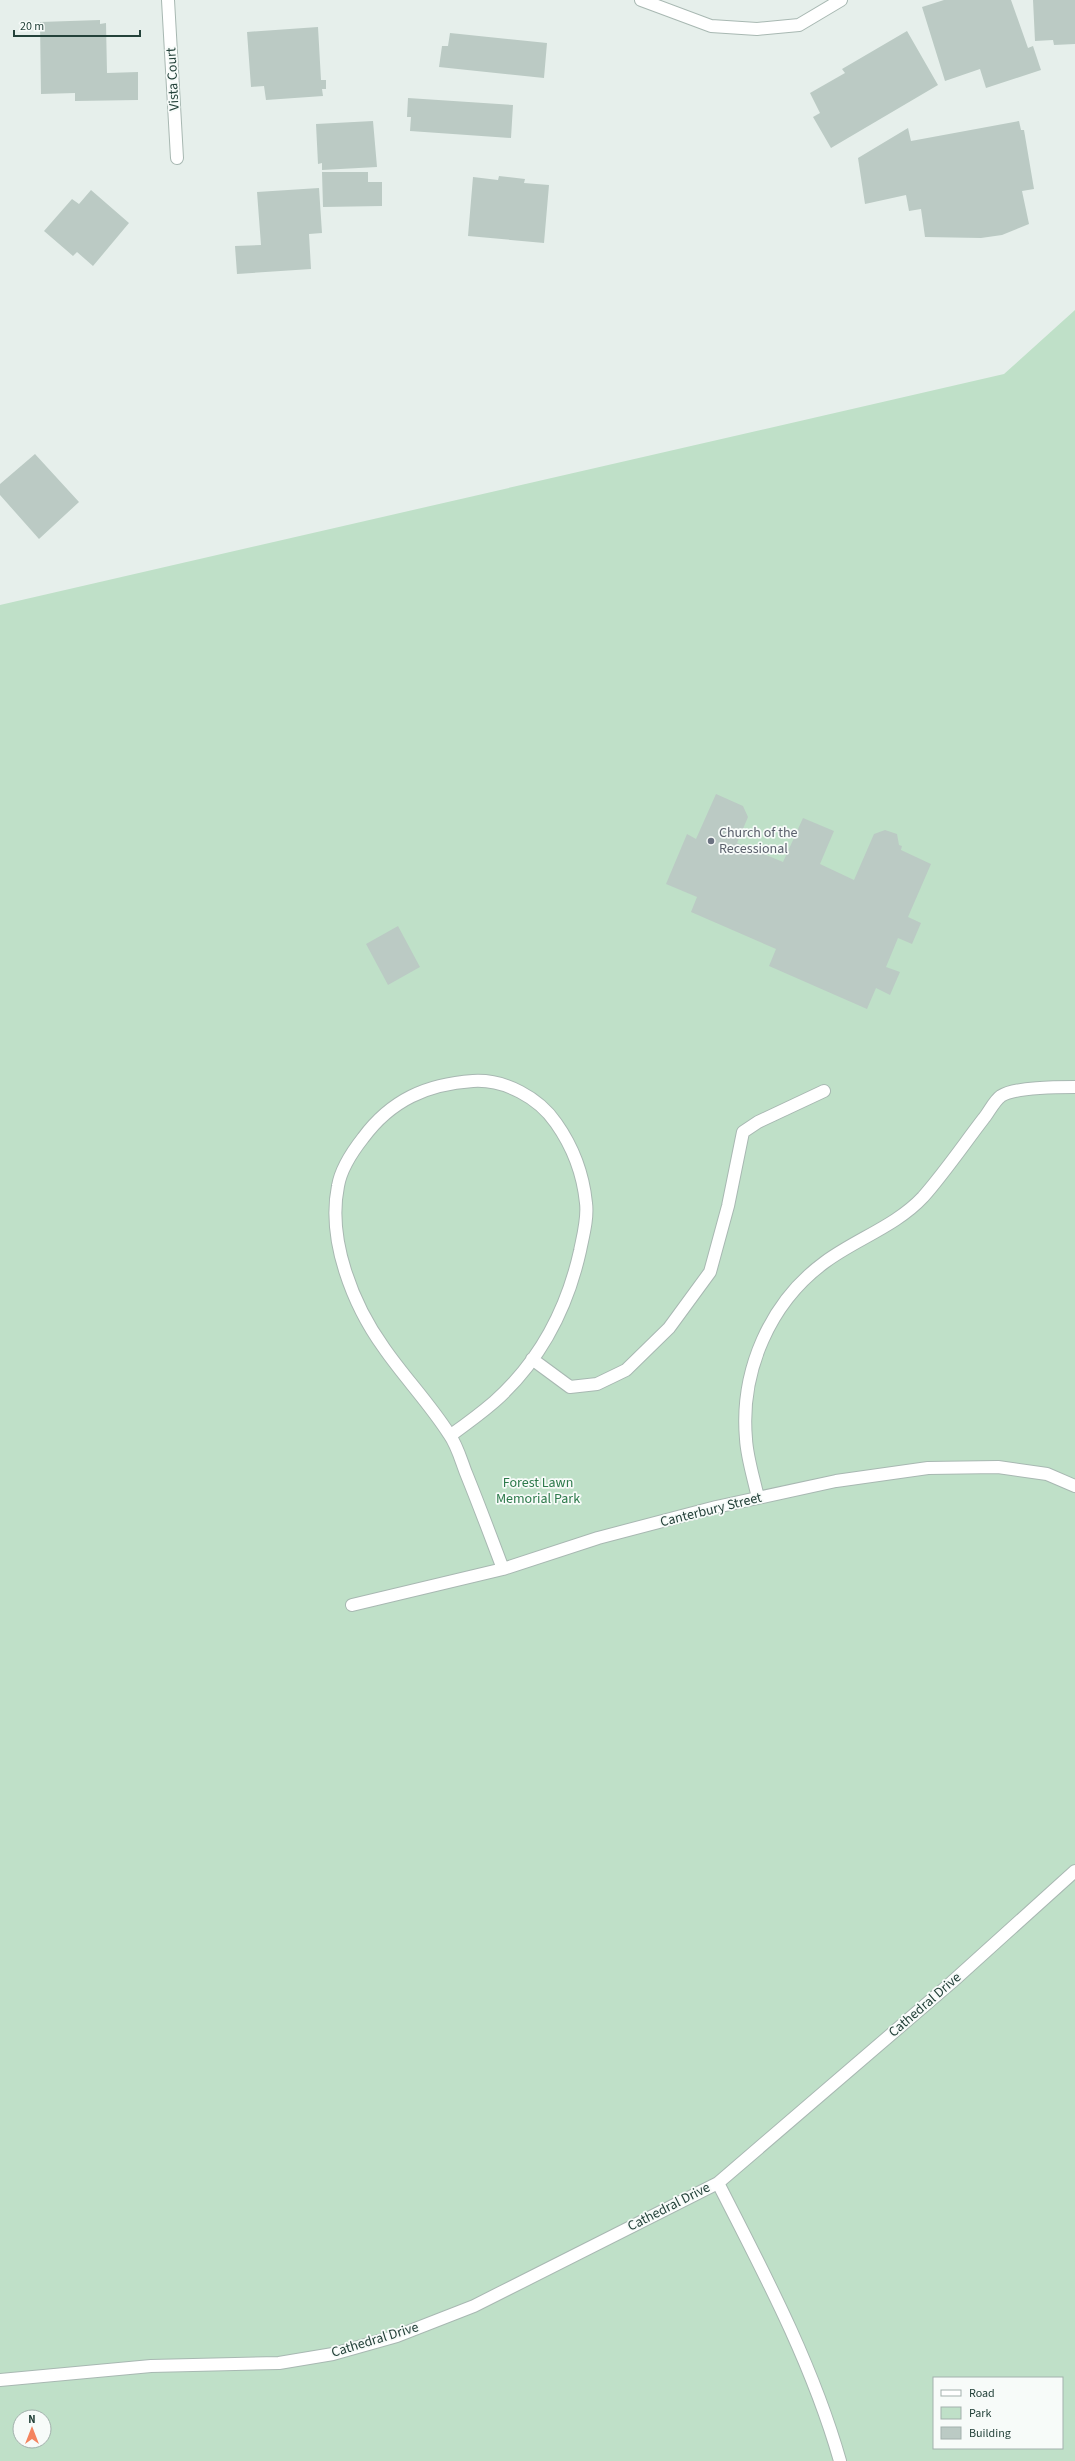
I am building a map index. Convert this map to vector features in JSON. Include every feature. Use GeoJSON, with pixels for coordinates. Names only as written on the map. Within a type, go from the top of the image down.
{"type":"FeatureCollection","features":[{"type":"Feature","properties":{"kind":"street","name":"Vista Court"},"geometry":{"type":"LineString","coordinates":[[168,0],[177,158]]}},
{"type":"Feature","properties":{"kind":"street"},"geometry":{"type":"LineString","coordinates":[[641,0],[711,26],[757,29],[799,25],[842,0]]}},
{"type":"Feature","properties":{"kind":"street"},"geometry":{"type":"LineString","coordinates":[[451,1435],[494,1402],[532,1360],[558,1318],[572,1285],[583,1236],[587,1205],[580,1171],[568,1139],[548,1110],[514,1088],[479,1081],[447,1083],[418,1092],[394,1107],[367,1132],[350,1155],[338,1185],[337,1229],[340,1252],[354,1295],[382,1346],[451,1435],[503,1569]]}},
{"type":"Feature","properties":{"kind":"street"},"geometry":{"type":"LineString","coordinates":[[758,1498],[746,1440],[746,1399],[753,1366],[765,1333],[778,1309],[825,1262],[891,1222],[922,1197],[1001,1096],[1038,1086],[1075,1086]]}},
{"type":"Feature","properties":{"kind":"street"},"geometry":{"type":"LineString","coordinates":[[532,1360],[570,1387],[597,1384],[626,1370],[668,1328],[710,1272],[728,1206],[743,1132],[758,1122],[824,1091]]}},
{"type":"Feature","properties":{"kind":"street","name":"Canterbury Street"},"geometry":{"type":"LineString","coordinates":[[352,1605],[503,1569],[598,1538],[758,1498],[836,1481],[928,1468],[998,1467],[1047,1474],[1075,1486]]}},
{"type":"Feature","properties":{"kind":"street","name":"Cathedral Drive"},"geometry":{"type":"LineString","coordinates":[[0,2380],[151,2366],[279,2363],[333,2354],[397,2336],[474,2306],[718,2182],[952,1982],[1075,1871]]}},
{"type":"Feature","properties":{"kind":"street","name":"Cathedral Drive"},"geometry":{"type":"LineString","coordinates":[[718,2182],[778,2302],[812,2377],[840,2461]]}},
{"type":"Feature","properties":{"kind":"green space","name":"Forest Lawn Memorial Park"},"geometry":{"type":"Polygon","coordinates":[[[1075,310],[1075,2461],[0,2461],[0,605],[1004,374],[1075,310]]]}},
{"type":"Feature","properties":{"kind":"building"},"geometry":{"type":"Polygon","coordinates":[[[944,0],[1011,0],[1028,48],[1033,46],[1041,70],[986,88],[980,69],[945,81],[922,7],[944,0]]]}},
{"type":"Feature","properties":{"kind":"building"},"geometry":{"type":"Polygon","coordinates":[[[1033,0],[1075,0],[1075,44],[1054,45],[1053,40],[1035,41],[1033,0]]]}},
{"type":"Feature","properties":{"kind":"building"},"geometry":{"type":"Polygon","coordinates":[[[100,20],[100,24],[106,23],[107,73],[138,72],[138,100],[75,101],[75,93],[41,94],[40,22],[100,20]]]}},
{"type":"Feature","properties":{"kind":"building"},"geometry":{"type":"Polygon","coordinates":[[[318,27],[321,80],[326,80],[326,89],[322,89],[323,96],[266,100],[264,86],[251,87],[247,32],[318,27]]]}},
{"type":"Feature","properties":{"kind":"building"},"geometry":{"type":"Polygon","coordinates":[[[907,31],[938,85],[831,148],[813,117],[820,113],[810,93],[845,73],[842,69],[907,31]]]}},
{"type":"Feature","properties":{"kind":"building"},"geometry":{"type":"Polygon","coordinates":[[[450,33],[547,43],[544,78],[439,67],[442,46],[448,46],[450,33]]]}},
{"type":"Feature","properties":{"kind":"building"},"geometry":{"type":"Polygon","coordinates":[[[408,98],[513,105],[511,138],[410,131],[411,117],[407,117],[408,98]]]}},
{"type":"Feature","properties":{"kind":"building"},"geometry":{"type":"Polygon","coordinates":[[[373,121],[377,167],[322,170],[322,163],[318,164],[316,124],[373,121]]]}},
{"type":"Feature","properties":{"kind":"building"},"geometry":{"type":"Polygon","coordinates":[[[1019,121],[1021,130],[1024,130],[1034,189],[1022,191],[1029,224],[1002,235],[981,238],[925,237],[921,209],[909,211],[906,195],[865,204],[858,158],[908,128],[911,141],[1019,121]]]}},
{"type":"Feature","properties":{"kind":"building"},"geometry":{"type":"Polygon","coordinates":[[[322,172],[368,172],[368,182],[382,182],[382,206],[323,207],[322,172]]]}},
{"type":"Feature","properties":{"kind":"building"},"geometry":{"type":"Polygon","coordinates":[[[499,176],[525,179],[524,183],[549,185],[544,243],[468,236],[473,177],[498,180],[499,176]]]}},
{"type":"Feature","properties":{"kind":"building"},"geometry":{"type":"Polygon","coordinates":[[[319,188],[322,233],[309,234],[311,269],[237,274],[235,246],[261,245],[257,192],[319,188]]]}},
{"type":"Feature","properties":{"kind":"building"},"geometry":{"type":"Polygon","coordinates":[[[91,190],[129,223],[93,266],[77,252],[73,256],[44,231],[72,199],[79,204],[91,190]]]}},
{"type":"Feature","properties":{"kind":"building"},"geometry":{"type":"Polygon","coordinates":[[[35,454],[79,502],[39,539],[0,495],[0,484],[35,454]]]}},
{"type":"Feature","properties":{"kind":"building"},"geometry":{"type":"Polygon","coordinates":[[[716,794],[743,806],[748,817],[737,843],[783,862],[803,818],[834,831],[820,864],[854,880],[874,834],[885,830],[897,834],[899,845],[902,846],[901,850],[931,864],[908,917],[921,923],[912,944],[898,938],[886,967],[900,972],[890,995],[876,988],[867,1009],[769,966],[776,949],[691,912],[697,897],[666,884],[687,834],[696,839],[716,794]]]}},
{"type":"Feature","properties":{"kind":"building"},"geometry":{"type":"Polygon","coordinates":[[[398,926],[420,967],[388,985],[366,944],[398,926]]]}},
{"type":"Feature","properties":{"kind":"place","name":"Church of the Recessional"},"geometry":{"type":"Point","coordinates":[711,841]}}]}
